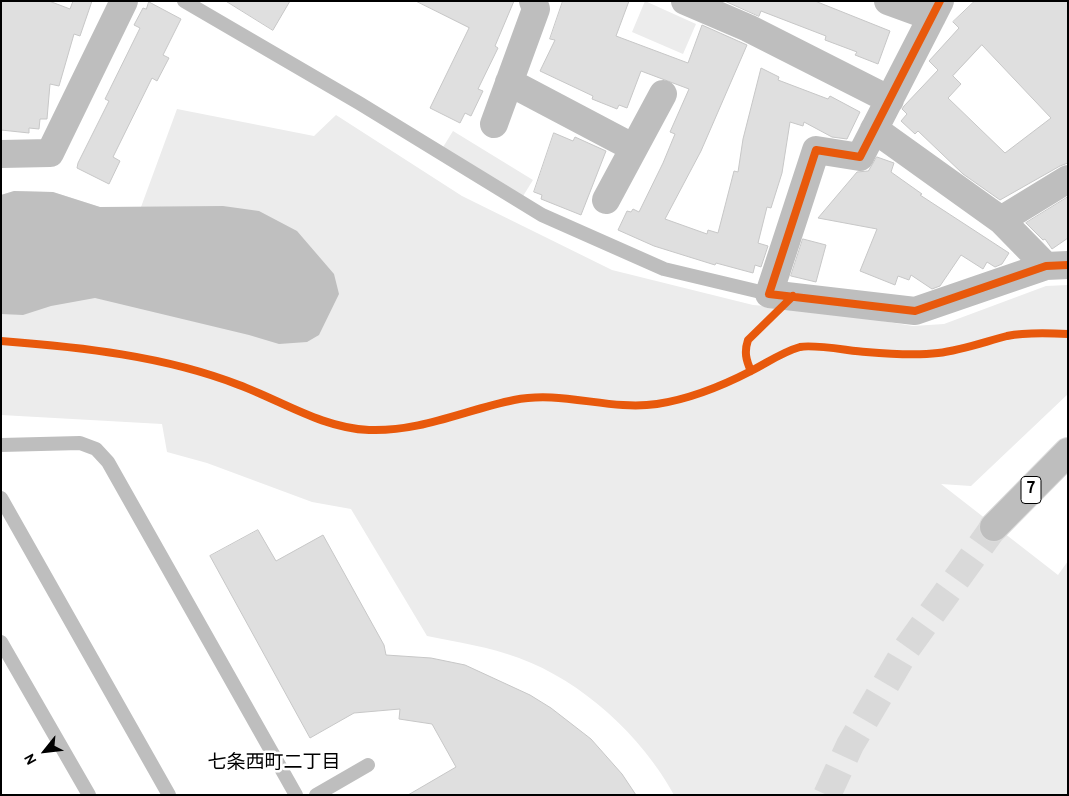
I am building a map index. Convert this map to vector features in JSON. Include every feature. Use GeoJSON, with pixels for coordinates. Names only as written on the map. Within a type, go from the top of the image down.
{"type":"FeatureCollection","features":[{"type":"Feature","properties":{"kind":"street"},"geometry":{"type":"LineString","coordinates":[[1,154],[50,153],[124,1]]}},
{"type":"Feature","properties":{"kind":"street"},"geometry":{"type":"LineString","coordinates":[[494,124],[536,9],[533,1]]}},
{"type":"Feature","properties":{"kind":"street"},"geometry":{"type":"LineString","coordinates":[[685,1],[748,28],[890,100]]}},
{"type":"Feature","properties":{"kind":"street"},"geometry":{"type":"LineString","coordinates":[[888,1],[936,9],[860,157],[816,150],[769,294],[915,311],[1057,266]]}},
{"type":"Feature","properties":{"kind":"street"},"geometry":{"type":"LineString","coordinates":[[509,82],[634,148]]}},
{"type":"Feature","properties":{"kind":"street"},"geometry":{"type":"LineString","coordinates":[[606,200],[662,94]]}},
{"type":"Feature","properties":{"kind":"street"},"geometry":{"type":"LineString","coordinates":[[874,129],[1001,220],[1057,266]]}},
{"type":"Feature","properties":{"kind":"street"},"geometry":{"type":"LineString","coordinates":[[1001,220],[1068,179]]}},
{"type":"Feature","properties":{"kind":"street","name":"7"},"geometry":{"type":"LineString","coordinates":[[994,528],[1068,452]]}},
{"type":"Feature","properties":{"kind":"lane"},"geometry":{"type":"LineString","coordinates":[[184,1],[359,103],[542,215],[664,269],[769,294]]}},
{"type":"Feature","properties":{"kind":"lane"},"geometry":{"type":"LineString","coordinates":[[1,445],[80,443],[96,449],[108,462],[296,795]]}},
{"type":"Feature","properties":{"kind":"lane"},"geometry":{"type":"LineString","coordinates":[[1,498],[169,795]]}},
{"type":"Feature","properties":{"kind":"lane"},"geometry":{"type":"LineString","coordinates":[[1,642],[88,795]]}},
{"type":"Feature","properties":{"kind":"lane"},"geometry":{"type":"LineString","coordinates":[[316,795],[368,765]]}},
{"type":"Feature","properties":{"kind":"shaded area"},"geometry":{"type":"Polygon","coordinates":[[[645,1],[696,24],[683,54],[632,32],[645,1]]]}},
{"type":"Feature","properties":{"kind":"shaded area"},"geometry":{"type":"Polygon","coordinates":[[[177,109],[314,136],[336,115],[462,196],[612,270],[753,305],[815,310],[913,326],[944,324],[1046,286],[1068,285],[1068,394],[971,486],[941,484],[1058,575],[1068,561],[1068,795],[674,795],[661,773],[628,732],[587,696],[565,681],[542,668],[508,654],[427,636],[351,509],[312,502],[207,463],[167,452],[162,424],[1,415],[1,195],[14,191],[53,192],[100,207],[141,207],[177,109]]]}},
{"type":"Feature","properties":{"kind":"shaded area"},"geometry":{"type":"Polygon","coordinates":[[[453,131],[533,180],[520,201],[440,152],[453,131]]]}},
{"type":"Feature","properties":{"kind":"shaded area"},"geometry":{"type":"Polygon","coordinates":[[[14,191],[53,192],[100,207],[223,206],[259,211],[297,231],[334,274],[339,294],[319,335],[307,342],[279,344],[95,298],[51,306],[23,315],[1,314],[1,195],[14,191]]]}},
{"type":"Feature","properties":{"kind":"building"},"geometry":{"type":"Polygon","coordinates":[[[1,1],[49,1],[70,9],[73,1],[92,1],[80,36],[74,34],[59,86],[50,84],[47,119],[40,119],[39,129],[29,128],[29,133],[1,130],[1,1]]]}},
{"type":"Feature","properties":{"kind":"building"},"geometry":{"type":"Polygon","coordinates":[[[226,1],[290,1],[273,30],[226,1]]]}},
{"type":"Feature","properties":{"kind":"building"},"geometry":{"type":"Polygon","coordinates":[[[416,1],[514,1],[495,46],[498,48],[478,89],[483,91],[471,116],[465,113],[460,123],[430,108],[469,28],[416,1]]]}},
{"type":"Feature","properties":{"kind":"building"},"geometry":{"type":"Polygon","coordinates":[[[563,1],[629,1],[616,36],[688,63],[702,25],[747,45],[701,151],[665,219],[707,234],[708,230],[718,233],[734,171],[738,172],[743,139],[761,68],[779,77],[778,80],[828,99],[830,96],[860,112],[847,139],[832,137],[804,122],[803,126],[790,122],[782,173],[771,208],[767,207],[758,243],[768,246],[761,267],[755,265],[753,273],[716,263],[715,265],[654,246],[618,230],[627,211],[631,212],[633,209],[639,212],[675,134],[670,132],[689,89],[641,71],[627,108],[619,105],[617,109],[592,99],[593,96],[540,71],[555,40],[550,39],[563,1]]]}},
{"type":"Feature","properties":{"kind":"building"},"geometry":{"type":"Polygon","coordinates":[[[725,1],[815,1],[890,31],[878,64],[855,55],[857,52],[825,40],[826,36],[761,11],[759,16],[725,1]]]}},
{"type":"Feature","properties":{"kind":"building"},"geometry":{"type":"Polygon","coordinates":[[[975,1],[1068,1],[1068,163],[1000,200],[963,174],[918,131],[915,134],[901,121],[907,114],[902,109],[904,106],[938,70],[929,61],[959,28],[953,22],[975,1]],[[982,45],[953,76],[961,84],[948,98],[1005,153],[1051,118],[982,45]]]}},
{"type":"Feature","properties":{"kind":"building"},"geometry":{"type":"Polygon","coordinates":[[[149,2],[181,19],[163,55],[169,58],[157,81],[152,78],[113,157],[120,161],[109,184],[77,168],[78,163],[109,101],[105,99],[140,28],[134,25],[143,8],[146,9],[149,2]]]}},
{"type":"Feature","properties":{"kind":"building"},"geometry":{"type":"Polygon","coordinates":[[[554,133],[573,141],[575,137],[606,151],[581,215],[541,199],[542,195],[534,192],[554,133]]]}},
{"type":"Feature","properties":{"kind":"building"},"geometry":{"type":"Polygon","coordinates":[[[877,157],[894,163],[891,172],[922,194],[920,195],[1009,253],[1002,264],[995,267],[987,262],[983,269],[961,255],[940,286],[932,289],[911,275],[909,280],[898,276],[895,285],[860,271],[877,229],[818,218],[857,172],[868,171],[877,157]]]}},
{"type":"Feature","properties":{"kind":"building"},"geometry":{"type":"Polygon","coordinates":[[[1068,197],[1068,238],[1052,249],[1045,239],[1043,240],[1026,223],[1068,197]]]}},
{"type":"Feature","properties":{"kind":"building"},"geometry":{"type":"Polygon","coordinates":[[[803,239],[826,245],[816,282],[791,276],[803,239]]]}},
{"type":"Feature","properties":{"kind":"building"},"geometry":{"type":"Polygon","coordinates":[[[258,530],[276,561],[323,535],[384,645],[386,655],[431,658],[465,665],[530,695],[551,708],[591,739],[622,774],[636,795],[408,795],[456,767],[432,724],[399,719],[400,709],[354,713],[310,738],[210,556],[258,530]]]}},
{"type":"Feature","properties":{"kind":"tunnel"},"geometry":{"type":"LineString","coordinates":[[827,795],[850,745],[907,648],[994,527]]}},
{"type":"Feature","properties":{"kind":"cycle path"},"geometry":{"type":"LineString","coordinates":[[940,1],[860,157],[816,150],[769,294],[915,311],[1046,266],[1068,265]]}},
{"type":"Feature","properties":{"kind":"cycle path"},"geometry":{"type":"LineString","coordinates":[[751,371],[746,356],[748,340],[793,296]]}},
{"type":"Feature","properties":{"kind":"cycle path"},"geometry":{"type":"LineString","coordinates":[[1,341],[61,346],[152,360],[211,375],[255,391],[303,413],[335,424],[369,430],[388,430],[406,428],[442,420],[496,404],[532,398],[550,397],[621,405],[669,402],[717,387],[793,349],[806,346],[884,353],[920,354],[956,350],[1014,335],[1038,333],[1068,334]]}},
{"type":"Feature","properties":{"kind":"district","name":"七条西町二丁目"},"geometry":{"type":"Point","coordinates":[274,764]}}]}
